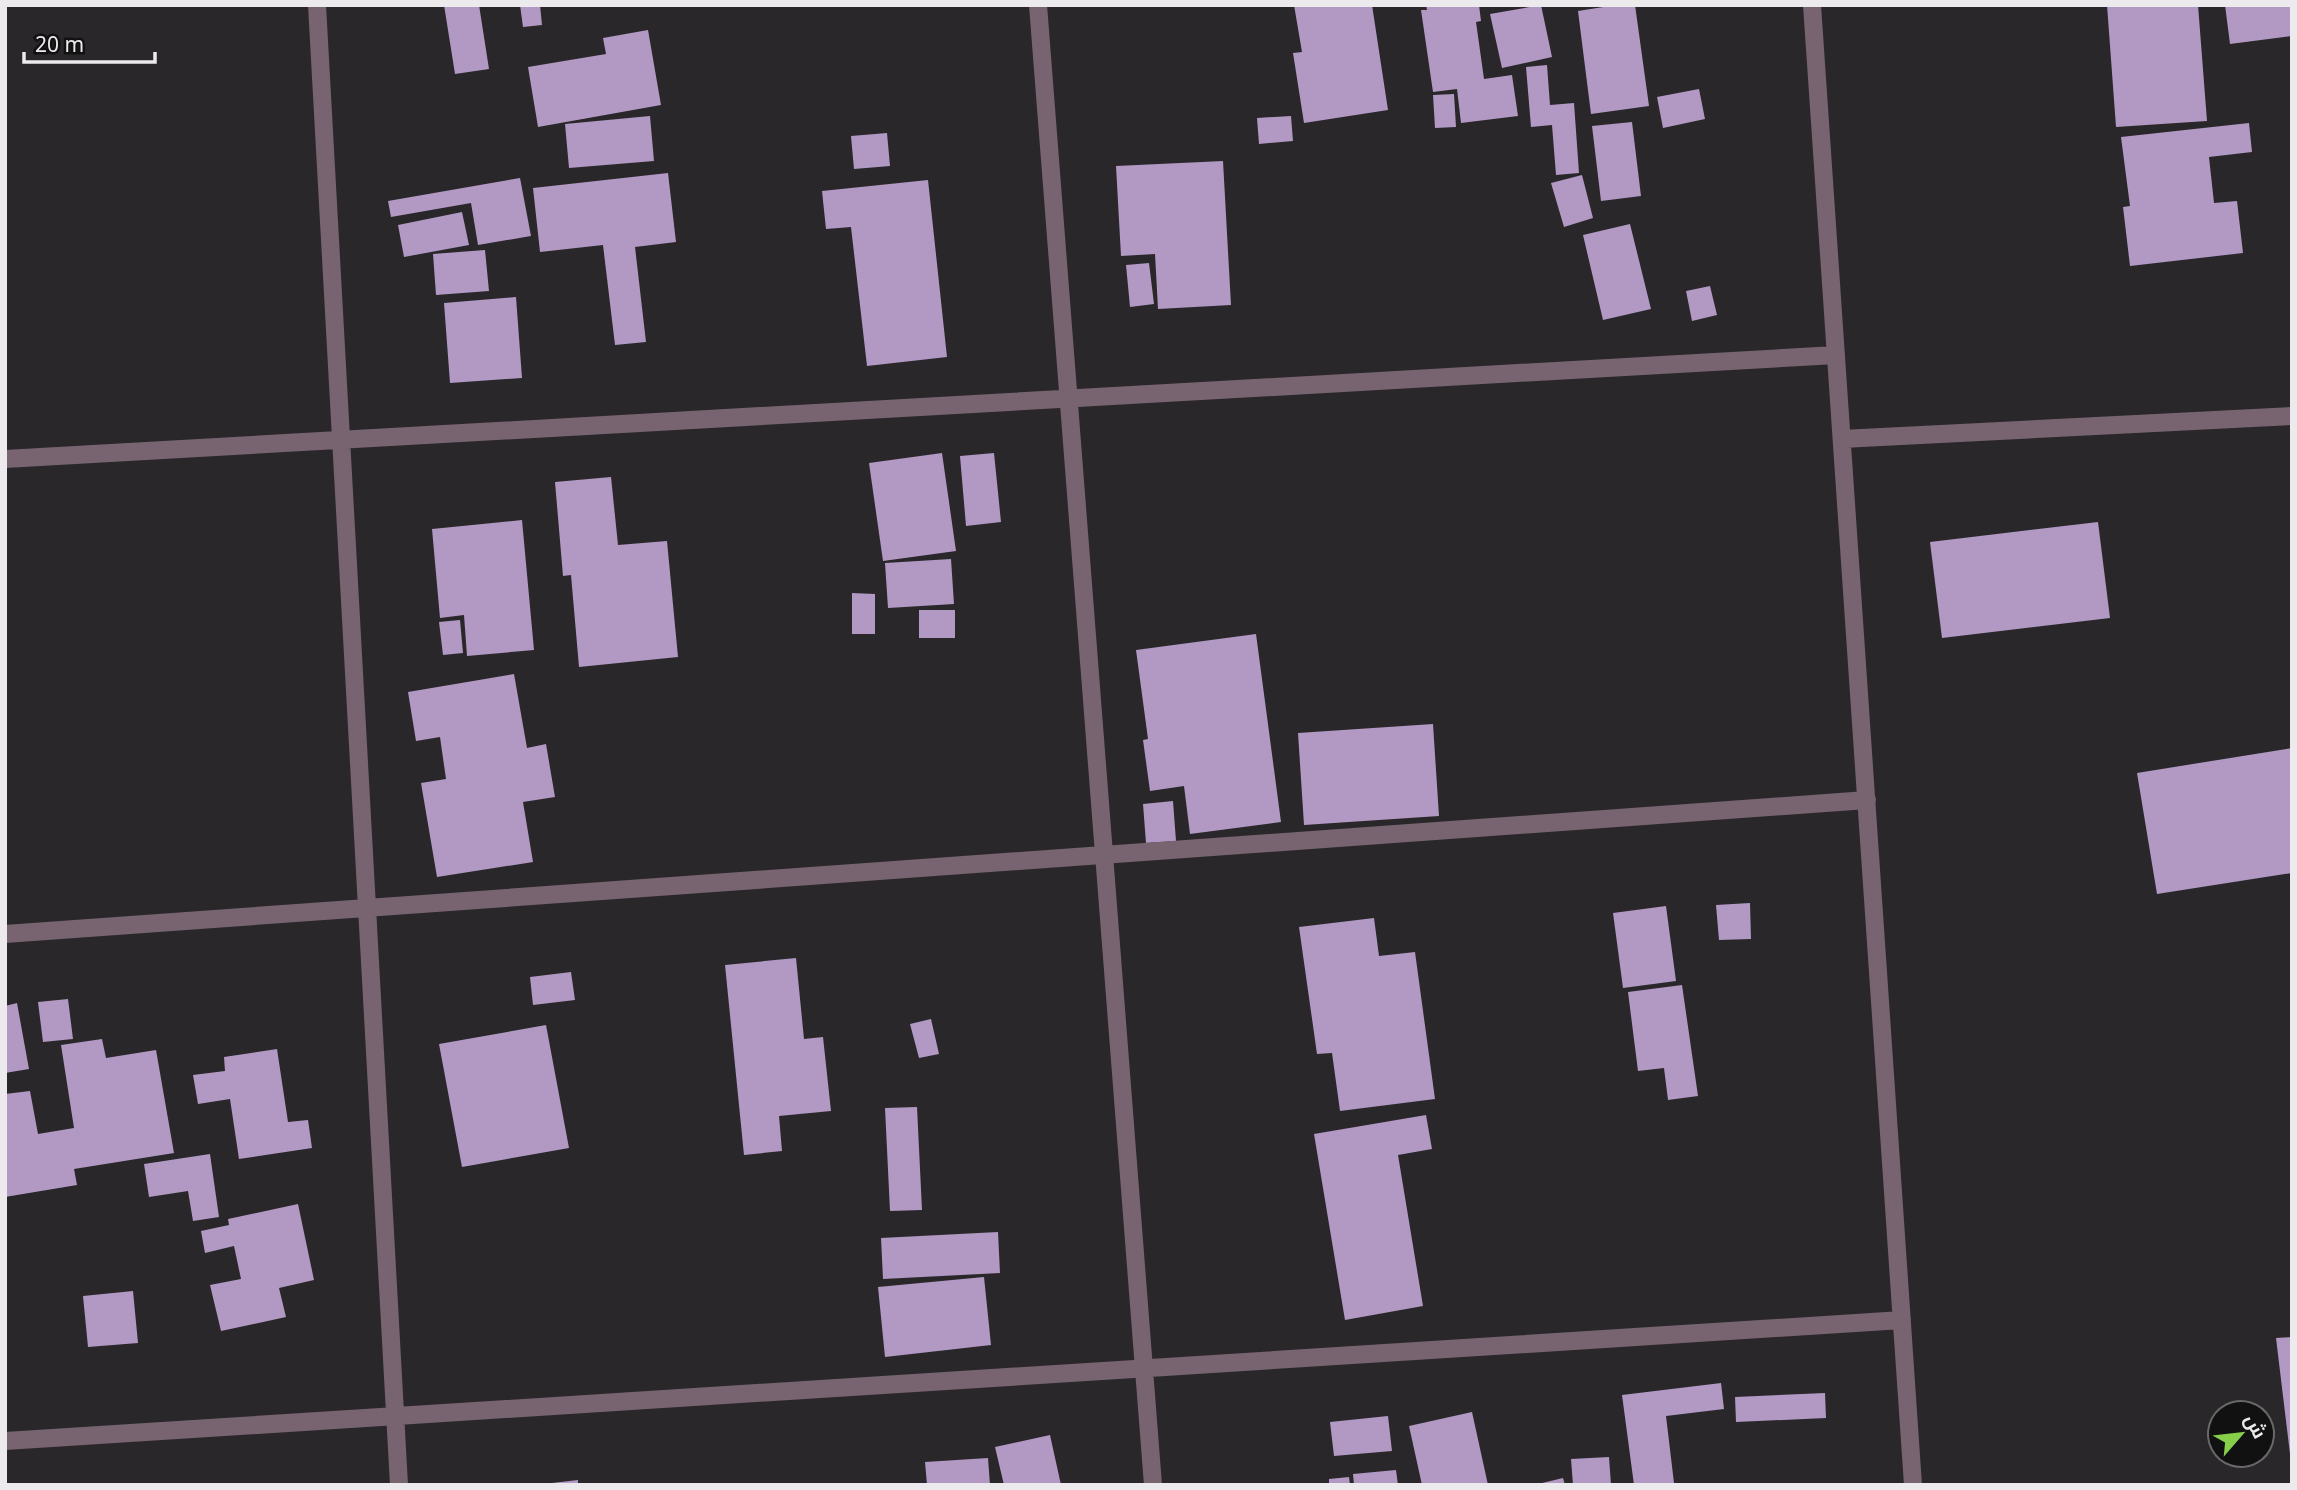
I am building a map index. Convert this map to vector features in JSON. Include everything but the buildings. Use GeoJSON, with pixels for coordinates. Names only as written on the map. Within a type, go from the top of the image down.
{"type":"FeatureCollection","features":[{"type":"Feature","properties":{"kind":"street"},"geometry":{"type":"LineString","coordinates":[[317,5],[399,1485]]}},
{"type":"Feature","properties":{"kind":"street"},"geometry":{"type":"LineString","coordinates":[[1038,5],[1153,1485]]}},
{"type":"Feature","properties":{"kind":"street"},"geometry":{"type":"LineString","coordinates":[[1812,5],[1913,1485]]}},
{"type":"Feature","properties":{"kind":"street"},"geometry":{"type":"LineString","coordinates":[[5,459],[1836,355]]}},
{"type":"Feature","properties":{"kind":"street"},"geometry":{"type":"LineString","coordinates":[[1842,439],[2292,416]]}},
{"type":"Feature","properties":{"kind":"street"},"geometry":{"type":"LineString","coordinates":[[5,934],[1867,800]]}},
{"type":"Feature","properties":{"kind":"street"},"geometry":{"type":"LineString","coordinates":[[5,1441],[1902,1320]]}}]}
